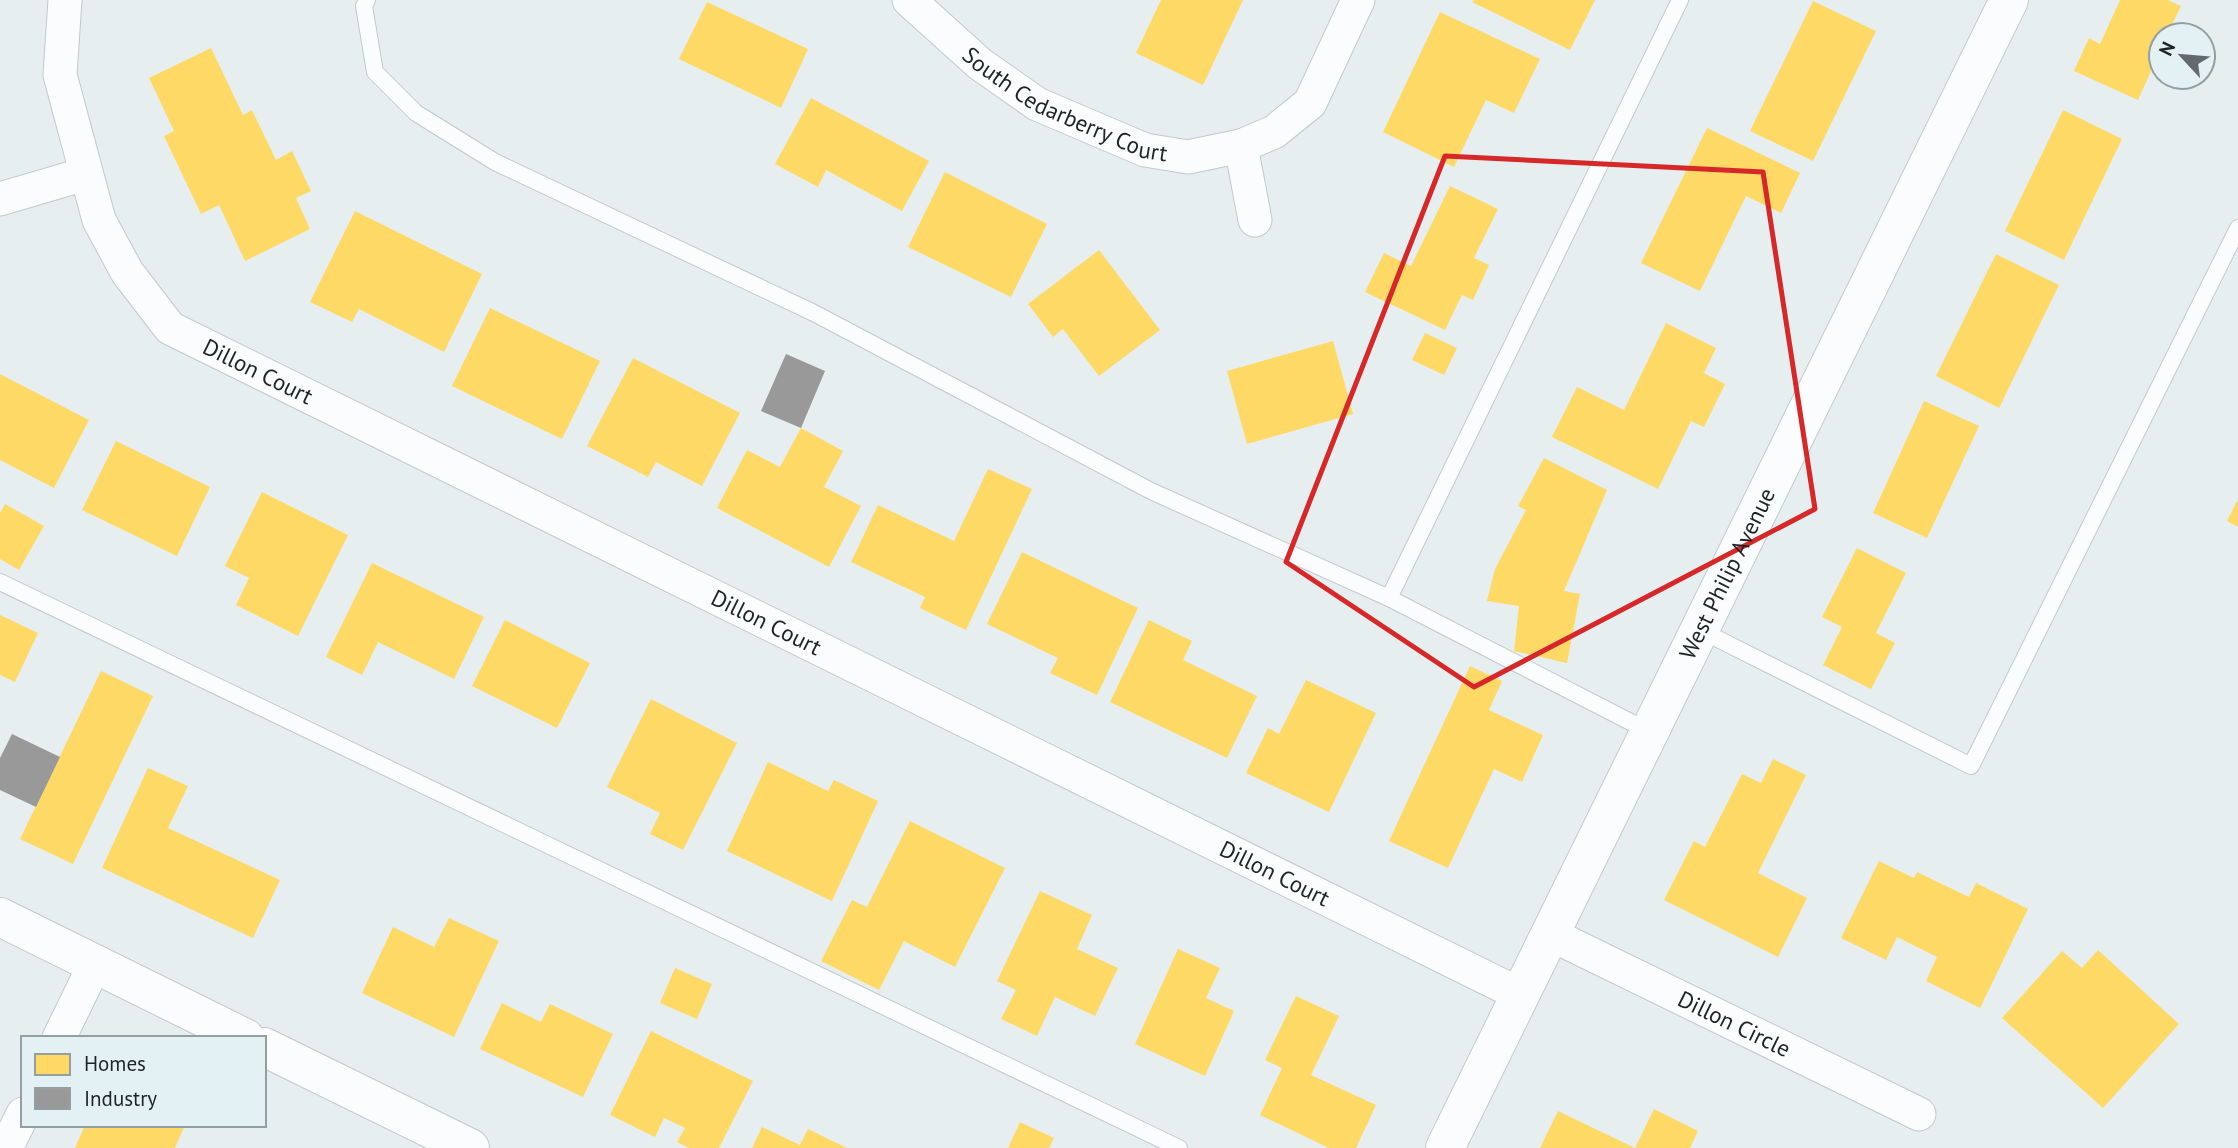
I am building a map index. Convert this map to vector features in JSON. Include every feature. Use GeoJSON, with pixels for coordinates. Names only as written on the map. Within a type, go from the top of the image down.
{"type":"FeatureCollection","features":[{"type":"Feature","properties":{"kind":"street","name":"Dillon Court"},"geometry":{"type":"LineString","coordinates":[[65,0],[60,75],[99,220],[127,272],[170,328],[1521,995]]}},
{"type":"Feature","properties":{"kind":"street","name":"South Cedarberry Court"},"geometry":{"type":"LineString","coordinates":[[909,0],[980,64],[1037,104],[1145,150],[1188,157],[1241,146],[1274,132],[1310,103],[1358,0]]}},
{"type":"Feature","properties":{"kind":"street","name":"West Philip Avenue"},"geometry":{"type":"LineString","coordinates":[[1446,1148],[2010,0]]}},
{"type":"Feature","properties":{"kind":"street"},"geometry":{"type":"LineString","coordinates":[[1241,146],[1255,220]]}},
{"type":"Feature","properties":{"kind":"street"},"geometry":{"type":"LineString","coordinates":[[0,199],[85,174]]}},
{"type":"Feature","properties":{"kind":"street"},"geometry":{"type":"LineString","coordinates":[[0,917],[241,1036]]}},
{"type":"Feature","properties":{"kind":"street","name":"Dillon Circle"},"geometry":{"type":"LineString","coordinates":[[1550,934],[1919,1114]]}},
{"type":"Feature","properties":{"kind":"street"},"geometry":{"type":"LineString","coordinates":[[60,1036],[95,964]]}},
{"type":"Feature","properties":{"kind":"street"},"geometry":{"type":"LineString","coordinates":[[266,1048],[470,1148]]}},
{"type":"Feature","properties":{"kind":"street"},"geometry":{"type":"LineString","coordinates":[[6,1148],[21,1118]]}},
{"type":"Feature","properties":{"kind":"lane"},"geometry":{"type":"LineString","coordinates":[[367,0],[364,6],[375,72],[416,113],[495,162],[814,313],[1151,491],[1389,598],[1650,732]]}},
{"type":"Feature","properties":{"kind":"lane"},"geometry":{"type":"LineString","coordinates":[[1389,598],[1680,0]]}},
{"type":"Feature","properties":{"kind":"lane"},"geometry":{"type":"LineString","coordinates":[[1700,630],[1971,766],[2238,228]]}},
{"type":"Feature","properties":{"kind":"lane"},"geometry":{"type":"LineString","coordinates":[[0,583],[1179,1148]]}},
{"type":"Feature","properties":{"kind":"highlighted area"},"geometry":{"type":"Polygon","coordinates":[[[1445,156],[1763,172],[1815,509],[1474,687],[1286,562],[1445,156]]]}},
{"type":"Feature","properties":{"kind":"building: Homes"},"geometry":{"type":"Polygon","coordinates":[[[1161,0],[1243,0],[1203,85],[1136,53],[1161,0]]]}},
{"type":"Feature","properties":{"kind":"building: Homes"},"geometry":{"type":"Polygon","coordinates":[[[1595,0],[1570,50],[1472,2],[1595,0]]]}},
{"type":"Feature","properties":{"kind":"building: Homes"},"geometry":{"type":"Polygon","coordinates":[[[2120,0],[2168,0],[2181,6],[2174,21],[2147,21],[2147,80],[2138,100],[2074,71],[2089,38],[2100,44],[2120,0]]]}},
{"type":"Feature","properties":{"kind":"building: Homes"},"geometry":{"type":"Polygon","coordinates":[[[1813,1],[1876,31],[1813,161],[1750,131],[1813,1]]]}},
{"type":"Feature","properties":{"kind":"building: Homes"},"geometry":{"type":"Polygon","coordinates":[[[707,2],[808,49],[781,108],[679,59],[707,2]]]}},
{"type":"Feature","properties":{"kind":"building: Homes"},"geometry":{"type":"Polygon","coordinates":[[[1440,12],[1540,59],[1514,113],[1486,100],[1454,167],[1383,132],[1440,12]]]}},
{"type":"Feature","properties":{"kind":"building: Homes"},"geometry":{"type":"Polygon","coordinates":[[[211,48],[243,115],[252,110],[276,160],[292,151],[311,191],[296,198],[310,229],[245,261],[219,205],[201,214],[164,136],[174,131],[149,78],[211,48]]]}},
{"type":"Feature","properties":{"kind":"building: Homes"},"geometry":{"type":"Polygon","coordinates":[[[811,98],[929,161],[902,211],[826,170],[818,187],[775,164],[811,98]]]}},
{"type":"Feature","properties":{"kind":"building: Homes"},"geometry":{"type":"Polygon","coordinates":[[[2063,110],[2122,139],[2064,260],[2005,231],[2063,110]]]}},
{"type":"Feature","properties":{"kind":"building: Homes"},"geometry":{"type":"Polygon","coordinates":[[[1707,128],[1800,173],[1781,213],[1746,196],[1700,291],[1641,263],[1707,128]]]}},
{"type":"Feature","properties":{"kind":"building: Homes"},"geometry":{"type":"Polygon","coordinates":[[[945,172],[1047,224],[1011,297],[908,247],[945,172]]]}},
{"type":"Feature","properties":{"kind":"building: Homes"},"geometry":{"type":"Polygon","coordinates":[[[1450,186],[1498,209],[1474,258],[1489,265],[1473,300],[1462,295],[1445,330],[1365,292],[1384,253],[1411,266],[1450,186]]]}},
{"type":"Feature","properties":{"kind":"building: Homes"},"geometry":{"type":"Polygon","coordinates":[[[355,211],[482,274],[444,352],[359,309],[352,322],[310,302],[355,211]]]}},
{"type":"Feature","properties":{"kind":"building: Homes"},"geometry":{"type":"Polygon","coordinates":[[[1099,250],[1160,330],[1099,376],[1063,329],[1053,337],[1028,304],[1099,250]]]}},
{"type":"Feature","properties":{"kind":"building: Homes"},"geometry":{"type":"Polygon","coordinates":[[[1996,254],[2059,285],[1999,408],[1936,376],[1996,254]]]}},
{"type":"Feature","properties":{"kind":"building: Homes"},"geometry":{"type":"Polygon","coordinates":[[[490,308],[600,361],[562,439],[452,386],[490,308]]]}},
{"type":"Feature","properties":{"kind":"building: Homes"},"geometry":{"type":"Polygon","coordinates":[[[1666,323],[1716,348],[1704,373],[1725,384],[1704,427],[1691,421],[1658,489],[1552,437],[1577,387],[1624,410],[1666,323]]]}},
{"type":"Feature","properties":{"kind":"building: Homes"},"geometry":{"type":"Polygon","coordinates":[[[1425,333],[1457,348],[1444,375],[1412,360],[1425,333]]]}},
{"type":"Feature","properties":{"kind":"building: Homes"},"geometry":{"type":"Polygon","coordinates":[[[1333,341],[1353,414],[1247,444],[1227,371],[1333,341]]]}},
{"type":"Feature","properties":{"kind":"building: Homes"},"geometry":{"type":"Polygon","coordinates":[[[633,358],[740,413],[702,486],[656,462],[648,477],[587,446],[633,358]]]}},
{"type":"Feature","properties":{"kind":"building: Homes"},"geometry":{"type":"Polygon","coordinates":[[[0,374],[89,420],[54,488],[0,460],[0,374]]]}},
{"type":"Feature","properties":{"kind":"building: Homes"},"geometry":{"type":"Polygon","coordinates":[[[1924,401],[1979,426],[1927,538],[1873,513],[1924,401]]]}},
{"type":"Feature","properties":{"kind":"building: Homes"},"geometry":{"type":"Polygon","coordinates":[[[801,428],[843,451],[824,487],[861,506],[829,567],[717,508],[747,450],[780,467],[801,428]]]}},
{"type":"Feature","properties":{"kind":"building: Homes"},"geometry":{"type":"Polygon","coordinates":[[[116,441],[210,487],[177,556],[82,510],[116,441]]]}},
{"type":"Feature","properties":{"kind":"building: Homes"},"geometry":{"type":"Polygon","coordinates":[[[1544,458],[1607,490],[1564,591],[1580,594],[1567,663],[1514,651],[1519,606],[1487,601],[1495,569],[1526,510],[1518,506],[1544,458]]]}},
{"type":"Feature","properties":{"kind":"building: Homes"},"geometry":{"type":"Polygon","coordinates":[[[988,469],[1032,489],[966,630],[920,608],[925,597],[851,562],[878,505],[954,541],[988,469]]]}},
{"type":"Feature","properties":{"kind":"building: Homes"},"geometry":{"type":"Polygon","coordinates":[[[262,492],[348,535],[298,636],[236,605],[249,578],[225,566],[262,492]]]}},
{"type":"Feature","properties":{"kind":"building: Homes"},"geometry":{"type":"Polygon","coordinates":[[[2238,499],[2238,527],[2227,521],[2238,499]]]}},
{"type":"Feature","properties":{"kind":"building: Homes"},"geometry":{"type":"Polygon","coordinates":[[[5,504],[44,526],[19,570],[0,559],[0,513],[5,504]]]}},
{"type":"Feature","properties":{"kind":"building: Homes"},"geometry":{"type":"Polygon","coordinates":[[[1857,548],[1906,573],[1876,633],[1895,643],[1871,689],[1823,665],[1842,627],[1822,617],[1857,548]]]}},
{"type":"Feature","properties":{"kind":"building: Homes"},"geometry":{"type":"Polygon","coordinates":[[[1022,552],[1138,608],[1097,695],[1050,673],[1058,658],[987,624],[1022,552]]]}},
{"type":"Feature","properties":{"kind":"building: Homes"},"geometry":{"type":"Polygon","coordinates":[[[372,563],[484,617],[454,679],[378,642],[362,675],[326,657],[372,563]]]}},
{"type":"Feature","properties":{"kind":"building: Homes"},"geometry":{"type":"Polygon","coordinates":[[[0,615],[38,633],[15,682],[0,675],[0,615]]]}},
{"type":"Feature","properties":{"kind":"building: Homes"},"geometry":{"type":"Polygon","coordinates":[[[505,620],[590,663],[557,728],[472,686],[505,620]]]}},
{"type":"Feature","properties":{"kind":"building: Homes"},"geometry":{"type":"Polygon","coordinates":[[[1149,620],[1192,641],[1183,660],[1257,696],[1227,758],[1110,702],[1149,620]]]}},
{"type":"Feature","properties":{"kind":"building: Homes"},"geometry":{"type":"Polygon","coordinates":[[[1470,666],[1502,681],[1489,710],[1543,735],[1522,782],[1494,769],[1448,868],[1389,841],[1470,666]]]}},
{"type":"Feature","properties":{"kind":"building: Homes"},"geometry":{"type":"Polygon","coordinates":[[[101,671],[153,696],[73,864],[20,839],[101,671]]]}},
{"type":"Feature","properties":{"kind":"building: Homes"},"geometry":{"type":"Polygon","coordinates":[[[1306,680],[1376,713],[1329,812],[1246,773],[1268,728],[1279,734],[1306,680]]]}},
{"type":"Feature","properties":{"kind":"building: Homes"},"geometry":{"type":"Polygon","coordinates":[[[651,699],[737,743],[683,850],[650,834],[660,813],[607,787],[651,699]]]}},
{"type":"Feature","properties":{"kind":"building: Homes"},"geometry":{"type":"Polygon","coordinates":[[[1773,759],[1806,775],[1758,873],[1807,898],[1778,957],[1664,900],[1694,841],[1705,847],[1742,774],[1761,783],[1773,759]]]}},
{"type":"Feature","properties":{"kind":"building: Homes"},"geometry":{"type":"Polygon","coordinates":[[[768,762],[828,791],[834,780],[878,801],[832,901],[727,851],[768,762]]]}},
{"type":"Feature","properties":{"kind":"building: Homes"},"geometry":{"type":"Polygon","coordinates":[[[148,768],[188,786],[168,828],[280,880],[253,938],[102,868],[148,768]]]}},
{"type":"Feature","properties":{"kind":"building: Homes"},"geometry":{"type":"Polygon","coordinates":[[[910,821],[1005,868],[955,967],[904,941],[879,990],[821,961],[852,900],[867,907],[910,821]]]}},
{"type":"Feature","properties":{"kind":"building: Homes"},"geometry":{"type":"Polygon","coordinates":[[[1879,861],[1914,878],[1917,872],[1969,897],[1976,883],[2028,909],[1980,1008],[1926,981],[1937,957],[1897,937],[1886,960],[1841,938],[1879,861]]]}},
{"type":"Feature","properties":{"kind":"building: Homes"},"geometry":{"type":"Polygon","coordinates":[[[1040,891],[1092,915],[1077,949],[1118,968],[1095,1016],[1055,997],[1037,1036],[1001,1019],[1016,990],[997,981],[1040,891]]]}},
{"type":"Feature","properties":{"kind":"building: Homes"},"geometry":{"type":"Polygon","coordinates":[[[449,918],[499,941],[454,1037],[362,993],[393,927],[434,947],[449,918]]]}},
{"type":"Feature","properties":{"kind":"building: Homes"},"geometry":{"type":"Polygon","coordinates":[[[1178,949],[1220,968],[1206,998],[1234,1011],[1205,1076],[1135,1044],[1178,949]]]}},
{"type":"Feature","properties":{"kind":"building: Homes"},"geometry":{"type":"Polygon","coordinates":[[[2098,950],[2179,1024],[2103,1108],[2002,1018],[2062,951],[2082,968],[2098,950]]]}},
{"type":"Feature","properties":{"kind":"building: Homes"},"geometry":{"type":"Polygon","coordinates":[[[675,968],[712,984],[697,1019],[660,1003],[675,968]]]}},
{"type":"Feature","properties":{"kind":"building: Homes"},"geometry":{"type":"Polygon","coordinates":[[[1296,996],[1339,1016],[1311,1075],[1376,1105],[1356,1148],[1329,1148],[1260,1115],[1282,1068],[1265,1060],[1296,996]]]}},
{"type":"Feature","properties":{"kind":"building: Homes"},"geometry":{"type":"Polygon","coordinates":[[[502,1003],[541,1022],[550,1004],[613,1034],[583,1097],[480,1049],[502,1003]]]}},
{"type":"Feature","properties":{"kind":"building: Homes"},"geometry":{"type":"Polygon","coordinates":[[[651,1031],[753,1081],[719,1148],[689,1148],[677,1142],[685,1128],[664,1118],[655,1137],[610,1115],[651,1031]]]}},
{"type":"Feature","properties":{"kind":"building: Homes"},"geometry":{"type":"Polygon","coordinates":[[[1654,1109],[1698,1131],[1690,1148],[1635,1148],[1654,1109]]]}},
{"type":"Feature","properties":{"kind":"building: Homes"},"geometry":{"type":"Polygon","coordinates":[[[1558,1111],[1635,1148],[1540,1148],[1558,1111]]]}},
{"type":"Feature","properties":{"kind":"building: Homes"},"geometry":{"type":"Polygon","coordinates":[[[1020,1122],[1054,1138],[1049,1148],[1008,1148],[1020,1122]]]}},
{"type":"Feature","properties":{"kind":"building: Homes"},"geometry":{"type":"Polygon","coordinates":[[[84,1127],[184,1127],[175,1148],[75,1148],[84,1127]]]}},
{"type":"Feature","properties":{"kind":"building: Homes"},"geometry":{"type":"Polygon","coordinates":[[[762,1127],[800,1145],[808,1129],[847,1148],[752,1148],[762,1127]]]}},
{"type":"Feature","properties":{"kind":"building: Industry"},"geometry":{"type":"Polygon","coordinates":[[[786,354],[825,371],[801,428],[761,411],[786,354]]]}},
{"type":"Feature","properties":{"kind":"building: Industry"},"geometry":{"type":"Polygon","coordinates":[[[12,734],[60,757],[36,807],[0,790],[0,758],[12,734]]]}}]}
